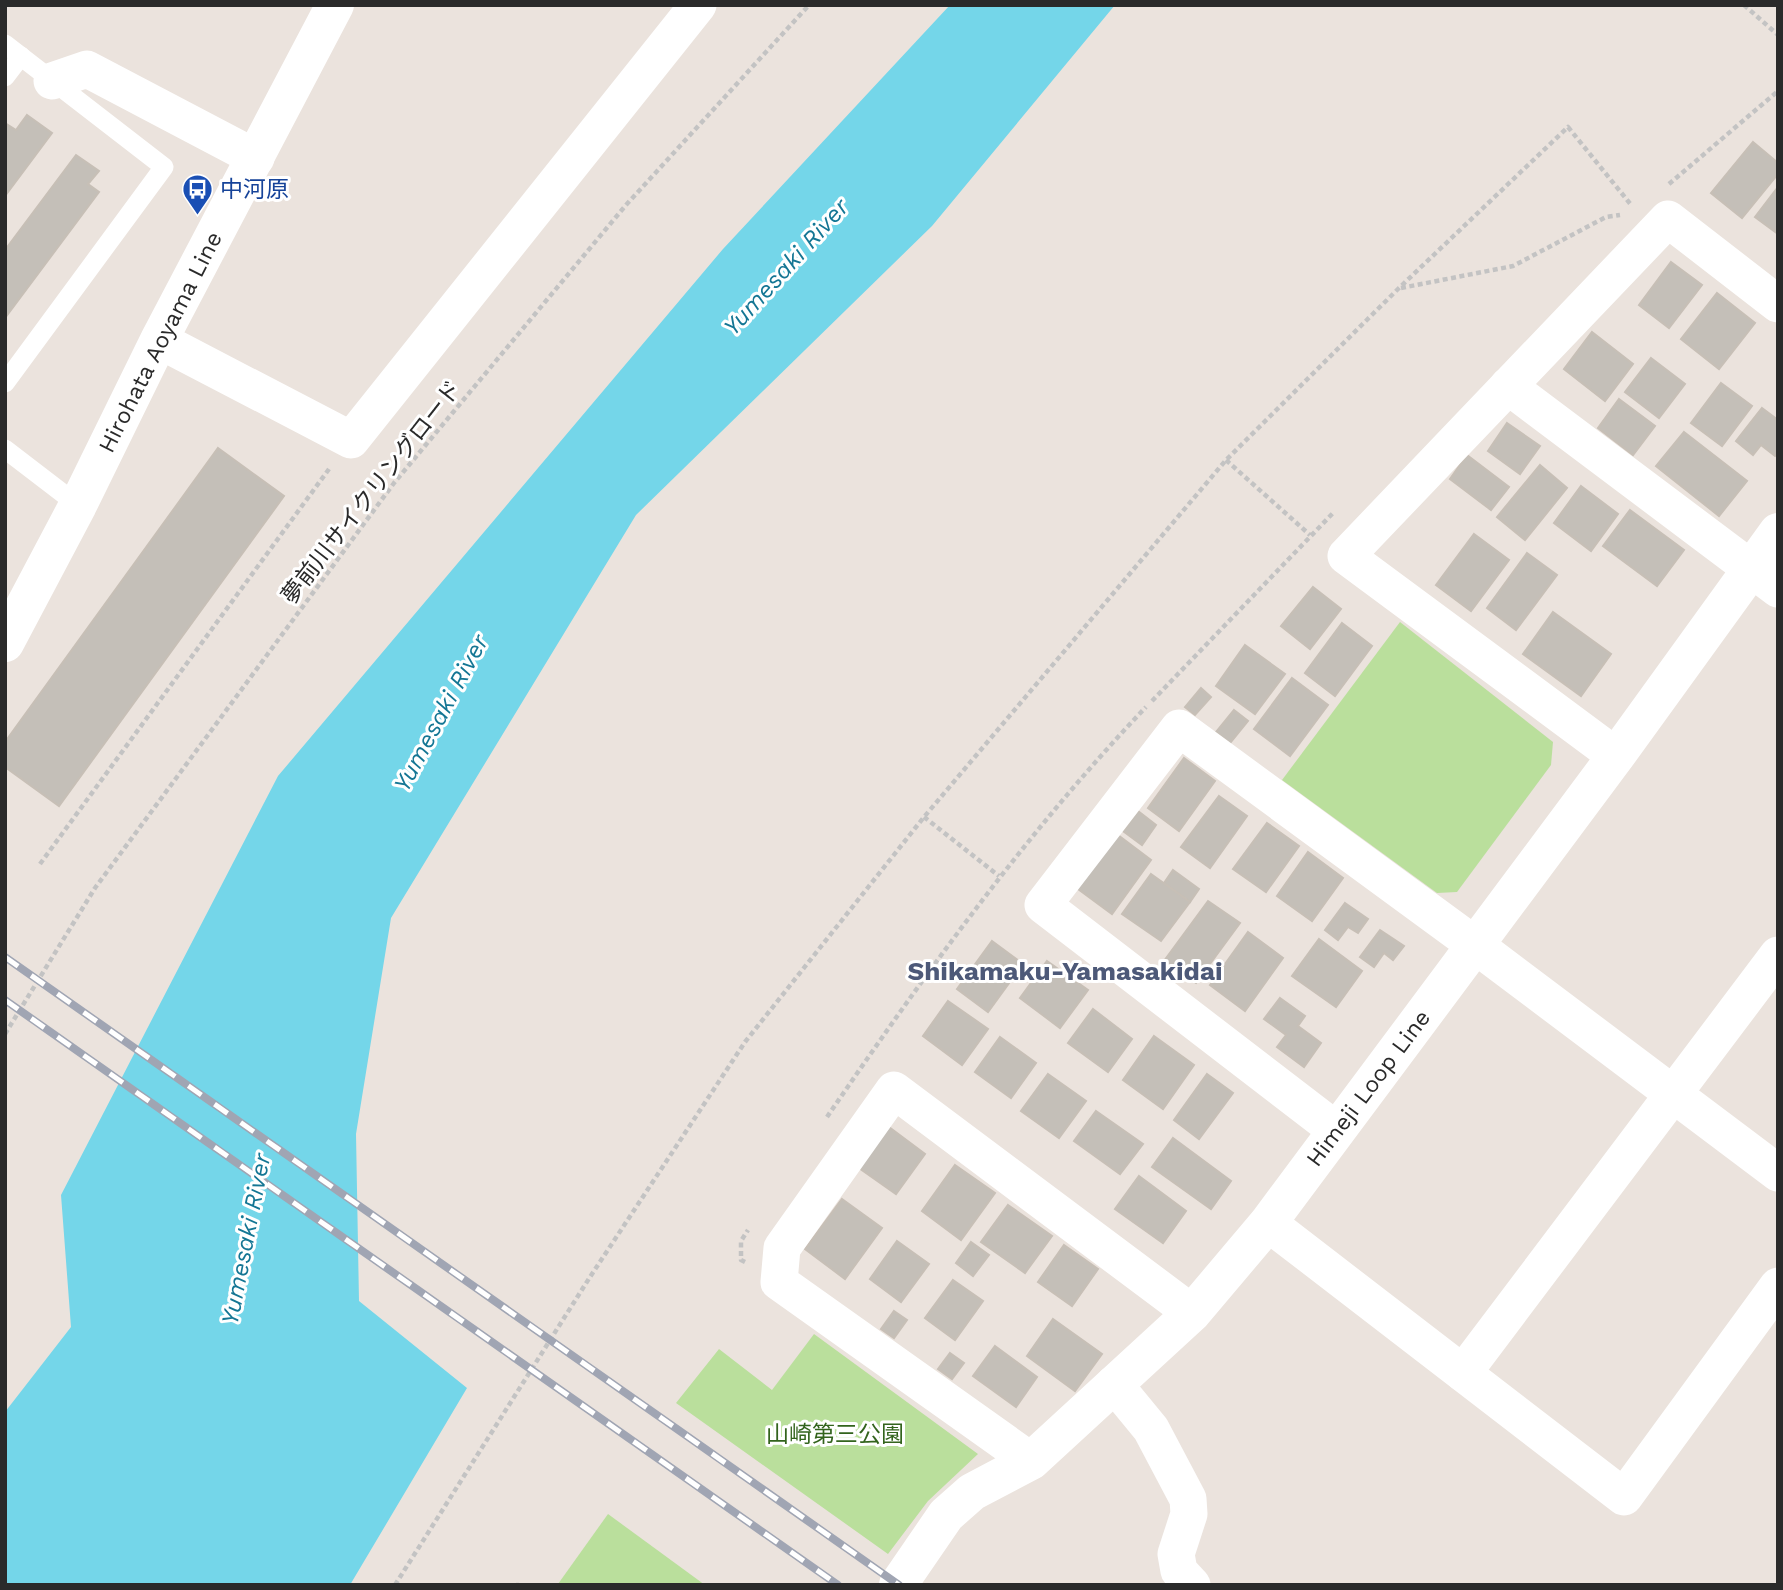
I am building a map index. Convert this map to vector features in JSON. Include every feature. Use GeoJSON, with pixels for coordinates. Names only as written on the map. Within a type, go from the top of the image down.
{"type":"FeatureCollection","features":[{"type":"Feature","properties":{"kind":"main road","name":"Hirohata Aoyama Line"},"geometry":{"type":"LineString","coordinates":[[5,643],[78,505],[159,340],[335,5]]}},
{"type":"Feature","properties":{"kind":"main road","name":"Himeji Loop Line"},"geometry":{"type":"LineString","coordinates":[[898,1585],[946,1515],[972,1492],[1031,1461],[1192,1313],[1268,1223],[1616,756],[1764,578],[1778,532]]}},
{"type":"Feature","properties":{"kind":"street"},"geometry":{"type":"LineString","coordinates":[[159,340],[351,440],[698,5]]}},
{"type":"Feature","properties":{"kind":"street"},"geometry":{"type":"LineString","coordinates":[[52,81],[87,69],[256,158]]}},
{"type":"Feature","properties":{"kind":"street"},"geometry":{"type":"LineString","coordinates":[[1616,756],[1346,556],[1668,219],[1778,304]]}},
{"type":"Feature","properties":{"kind":"street"},"geometry":{"type":"LineString","coordinates":[[1508,386],[1764,578]]}},
{"type":"Feature","properties":{"kind":"street"},"geometry":{"type":"LineString","coordinates":[[1336,1130],[1043,905],[1179,728],[1475,945],[1778,1173]]}},
{"type":"Feature","properties":{"kind":"street"},"geometry":{"type":"LineString","coordinates":[[1464,1373],[1778,956]]}},
{"type":"Feature","properties":{"kind":"street"},"geometry":{"type":"LineString","coordinates":[[1031,1461],[779,1282],[782,1248],[894,1090],[1192,1313]]}},
{"type":"Feature","properties":{"kind":"street"},"geometry":{"type":"LineString","coordinates":[[1268,1223],[1623,1497],[1778,1286]]}},
{"type":"Feature","properties":{"kind":"street"},"geometry":{"type":"LineString","coordinates":[[1114,1384],[1151,1429],[1188,1499],[1189,1514],[1176,1554],[1179,1571],[1192,1585]]}},
{"type":"Feature","properties":{"kind":"lane"},"geometry":{"type":"LineString","coordinates":[[5,77],[13,50],[164,167],[5,383]]}},
{"type":"Feature","properties":{"kind":"lane"},"geometry":{"type":"LineString","coordinates":[[5,449],[78,505]]}},
{"type":"Feature","properties":{"kind":"path","name":"夢前川サイクリングロード"},"geometry":{"type":"LineString","coordinates":[[5,1034],[94,888],[394,482],[626,205],[809,5]]}},
{"type":"Feature","properties":{"kind":"path"},"geometry":{"type":"LineString","coordinates":[[1744,5],[1778,35]]}},
{"type":"Feature","properties":{"kind":"path"},"geometry":{"type":"LineString","coordinates":[[1666,187],[1778,91]]}},
{"type":"Feature","properties":{"kind":"path"},"geometry":{"type":"LineString","coordinates":[[395,1585],[583,1289],[745,1042],[924,817],[1226,460],[1399,288],[1568,127],[1638,213]]}},
{"type":"Feature","properties":{"kind":"path"},"geometry":{"type":"LineString","coordinates":[[1399,288],[1513,266],[1606,217],[1627,214]]}},
{"type":"Feature","properties":{"kind":"path"},"geometry":{"type":"LineString","coordinates":[[40,864],[351,440]]}},
{"type":"Feature","properties":{"kind":"path"},"geometry":{"type":"LineString","coordinates":[[1226,460],[1310,535]]}},
{"type":"Feature","properties":{"kind":"path"},"geometry":{"type":"LineString","coordinates":[[819,1128],[920,981],[999,876],[1123,731],[1339,506]]}},
{"type":"Feature","properties":{"kind":"path"},"geometry":{"type":"LineString","coordinates":[[924,817],[999,876]]}},
{"type":"Feature","properties":{"kind":"path"},"geometry":{"type":"LineString","coordinates":[[748,1230],[741,1241],[741,1260],[779,1282]]}},
{"type":"Feature","properties":{"kind":"green space"},"geometry":{"type":"Polygon","coordinates":[[[1400,622],[1553,742],[1551,765],[1457,892],[1437,893],[1282,780],[1400,622]]]}},
{"type":"Feature","properties":{"kind":"green space","name":"山崎第三公園"},"geometry":{"type":"Polygon","coordinates":[[[814,1334],[978,1454],[928,1501],[888,1554],[676,1403],[719,1349],[772,1390],[814,1334]]]}},
{"type":"Feature","properties":{"kind":"green space"},"geometry":{"type":"Polygon","coordinates":[[[608,1514],[705,1585],[558,1584],[608,1514]]]}},
{"type":"Feature","properties":{"kind":"water","name":"Yumesaki River"},"geometry":{"type":"Polygon","coordinates":[[[950,5],[1115,5],[932,226],[636,515],[391,918],[356,1134],[359,1301],[467,1388],[350,1585],[5,1585],[5,1412],[71,1327],[61,1195],[278,776],[723,249],[950,5]]]}},
{"type":"Feature","properties":{"kind":"building"},"geometry":{"type":"Polygon","coordinates":[[[27,115],[52,133],[5,196],[5,123],[16,130],[27,115]]]}},
{"type":"Feature","properties":{"kind":"building"},"geometry":{"type":"Polygon","coordinates":[[[1753,142],[1778,163],[1778,174],[1742,218],[1711,193],[1753,142]]]}},
{"type":"Feature","properties":{"kind":"building"},"geometry":{"type":"Polygon","coordinates":[[[76,155],[99,171],[88,184],[99,192],[5,318],[5,250],[76,155]]]}},
{"type":"Feature","properties":{"kind":"building"},"geometry":{"type":"Polygon","coordinates":[[[1778,187],[1778,234],[1755,217],[1778,187]]]}},
{"type":"Feature","properties":{"kind":"building"},"geometry":{"type":"Polygon","coordinates":[[[1671,262],[1702,285],[1669,328],[1639,305],[1671,262]]]}},
{"type":"Feature","properties":{"kind":"building"},"geometry":{"type":"Polygon","coordinates":[[[1717,293],[1755,323],[1719,369],[1681,339],[1717,293]]]}},
{"type":"Feature","properties":{"kind":"building"},"geometry":{"type":"Polygon","coordinates":[[[1592,332],[1633,364],[1605,401],[1564,369],[1592,332]]]}},
{"type":"Feature","properties":{"kind":"building"},"geometry":{"type":"Polygon","coordinates":[[[1651,358],[1685,384],[1659,418],[1625,392],[1651,358]]]}},
{"type":"Feature","properties":{"kind":"building"},"geometry":{"type":"Polygon","coordinates":[[[1721,383],[1752,406],[1722,446],[1691,423],[1721,383]]]}},
{"type":"Feature","properties":{"kind":"building"},"geometry":{"type":"Polygon","coordinates":[[[1619,399],[1655,426],[1633,455],[1598,428],[1619,399]]]}},
{"type":"Feature","properties":{"kind":"building"},"geometry":{"type":"Polygon","coordinates":[[[1762,408],[1778,420],[1778,453],[1775,456],[1761,445],[1753,455],[1736,441],[1762,408]]]}},
{"type":"Feature","properties":{"kind":"building"},"geometry":{"type":"Polygon","coordinates":[[[1507,423],[1540,446],[1520,474],[1488,451],[1507,423]]]}},
{"type":"Feature","properties":{"kind":"building"},"geometry":{"type":"Polygon","coordinates":[[[1684,432],[1747,481],[1719,516],[1656,466],[1684,432]]]}},
{"type":"Feature","properties":{"kind":"building"},"geometry":{"type":"Polygon","coordinates":[[[218,448],[284,496],[59,806],[5,767],[5,742],[218,448]]]}},
{"type":"Feature","properties":{"kind":"building"},"geometry":{"type":"Polygon","coordinates":[[[1467,455],[1509,487],[1491,510],[1450,479],[1467,455]]]}},
{"type":"Feature","properties":{"kind":"building"},"geometry":{"type":"Polygon","coordinates":[[[1540,465],[1567,488],[1525,540],[1497,517],[1540,465]]]}},
{"type":"Feature","properties":{"kind":"building"},"geometry":{"type":"Polygon","coordinates":[[[1581,486],[1618,514],[1591,551],[1554,523],[1581,486]]]}},
{"type":"Feature","properties":{"kind":"building"},"geometry":{"type":"Polygon","coordinates":[[[1630,510],[1684,550],[1657,586],[1603,546],[1630,510]]]}},
{"type":"Feature","properties":{"kind":"building"},"geometry":{"type":"Polygon","coordinates":[[[1474,534],[1509,560],[1471,611],[1436,585],[1474,534]]]}},
{"type":"Feature","properties":{"kind":"building"},"geometry":{"type":"Polygon","coordinates":[[[1527,553],[1557,575],[1516,630],[1487,608],[1527,553]]]}},
{"type":"Feature","properties":{"kind":"building"},"geometry":{"type":"Polygon","coordinates":[[[1313,587],[1341,609],[1310,649],[1281,626],[1313,587]]]}},
{"type":"Feature","properties":{"kind":"building"},"geometry":{"type":"Polygon","coordinates":[[[1553,612],[1611,654],[1581,696],[1523,654],[1553,612]]]}},
{"type":"Feature","properties":{"kind":"building"},"geometry":{"type":"Polygon","coordinates":[[[1342,623],[1372,646],[1335,696],[1305,673],[1342,623]]]}},
{"type":"Feature","properties":{"kind":"building"},"geometry":{"type":"Polygon","coordinates":[[[1245,645],[1285,674],[1255,714],[1216,686],[1245,645]]]}},
{"type":"Feature","properties":{"kind":"building"},"geometry":{"type":"Polygon","coordinates":[[[1292,678],[1328,705],[1290,756],[1254,729],[1292,678]]]}},
{"type":"Feature","properties":{"kind":"building"},"geometry":{"type":"Polygon","coordinates":[[[1201,688],[1211,697],[1195,715],[1185,707],[1201,688]]]}},
{"type":"Feature","properties":{"kind":"building"},"geometry":{"type":"Polygon","coordinates":[[[1234,710],[1248,721],[1230,743],[1216,732],[1234,710]]]}},
{"type":"Feature","properties":{"kind":"building"},"geometry":{"type":"Polygon","coordinates":[[[1184,758],[1215,781],[1179,831],[1148,808],[1184,758]]]}},
{"type":"Feature","properties":{"kind":"building"},"geometry":{"type":"Polygon","coordinates":[[[1219,796],[1247,816],[1210,868],[1181,847],[1219,796]]]}},
{"type":"Feature","properties":{"kind":"building"},"geometry":{"type":"Polygon","coordinates":[[[1138,811],[1156,825],[1142,845],[1123,831],[1138,811]]]}},
{"type":"Feature","properties":{"kind":"building"},"geometry":{"type":"Polygon","coordinates":[[[1267,823],[1299,846],[1266,892],[1233,869],[1267,823]]]}},
{"type":"Feature","properties":{"kind":"building"},"geometry":{"type":"Polygon","coordinates":[[[1114,832],[1151,860],[1112,914],[1074,886],[1114,832]]]}},
{"type":"Feature","properties":{"kind":"building"},"geometry":{"type":"Polygon","coordinates":[[[1308,852],[1343,878],[1312,921],[1277,896],[1308,852]]]}},
{"type":"Feature","properties":{"kind":"building"},"geometry":{"type":"Polygon","coordinates":[[[1173,870],[1199,889],[1190,902],[1164,883],[1173,870]]]}},
{"type":"Feature","properties":{"kind":"building"},"geometry":{"type":"Polygon","coordinates":[[[1151,874],[1190,902],[1161,941],[1122,914],[1151,874]]]}},
{"type":"Feature","properties":{"kind":"building"},"geometry":{"type":"Polygon","coordinates":[[[1208,901],[1240,923],[1196,983],[1164,961],[1208,901]]]}},
{"type":"Feature","properties":{"kind":"building"},"geometry":{"type":"Polygon","coordinates":[[[1345,903],[1368,919],[1358,933],[1348,927],[1338,940],[1325,930],[1345,903]]]}},
{"type":"Feature","properties":{"kind":"building"},"geometry":{"type":"Polygon","coordinates":[[[1380,930],[1404,946],[1393,960],[1384,953],[1374,967],[1360,957],[1380,930]]]}},
{"type":"Feature","properties":{"kind":"building"},"geometry":{"type":"Polygon","coordinates":[[[1248,932],[1283,958],[1245,1011],[1210,985],[1248,932]]]}},
{"type":"Feature","properties":{"kind":"building"},"geometry":{"type":"Polygon","coordinates":[[[1319,939],[1362,971],[1336,1007],[1292,976],[1319,939]]]}},
{"type":"Feature","properties":{"kind":"building"},"geometry":{"type":"Polygon","coordinates":[[[992,941],[1023,964],[988,1012],[957,989],[992,941]]]}},
{"type":"Feature","properties":{"kind":"building"},"geometry":{"type":"Polygon","coordinates":[[[1047,961],[1088,990],[1060,1028],[1020,998],[1047,961]]]}},
{"type":"Feature","properties":{"kind":"building"},"geometry":{"type":"Polygon","coordinates":[[[1280,998],[1305,1016],[1298,1026],[1321,1043],[1304,1067],[1277,1047],[1286,1035],[1264,1019],[1280,998]]]}},
{"type":"Feature","properties":{"kind":"building"},"geometry":{"type":"Polygon","coordinates":[[[948,1001],[988,1029],[962,1065],[923,1036],[948,1001]]]}},
{"type":"Feature","properties":{"kind":"building"},"geometry":{"type":"Polygon","coordinates":[[[1093,1009],[1132,1039],[1108,1072],[1068,1043],[1093,1009]]]}},
{"type":"Feature","properties":{"kind":"building"},"geometry":{"type":"Polygon","coordinates":[[[1154,1036],[1194,1065],[1163,1109],[1123,1080],[1154,1036]]]}},
{"type":"Feature","properties":{"kind":"building"},"geometry":{"type":"Polygon","coordinates":[[[1000,1037],[1036,1063],[1011,1098],[975,1072],[1000,1037]]]}},
{"type":"Feature","properties":{"kind":"building"},"geometry":{"type":"Polygon","coordinates":[[[1048,1074],[1086,1101],[1059,1138],[1021,1111],[1048,1074]]]}},
{"type":"Feature","properties":{"kind":"building"},"geometry":{"type":"Polygon","coordinates":[[[1207,1074],[1233,1093],[1199,1139],[1174,1120],[1207,1074]]]}},
{"type":"Feature","properties":{"kind":"building"},"geometry":{"type":"Polygon","coordinates":[[[1096,1111],[1143,1144],[1120,1174],[1074,1141],[1096,1111]]]}},
{"type":"Feature","properties":{"kind":"building"},"geometry":{"type":"Polygon","coordinates":[[[889,1127],[925,1154],[896,1194],[859,1168],[889,1127]]]}},
{"type":"Feature","properties":{"kind":"building"},"geometry":{"type":"Polygon","coordinates":[[[1173,1138],[1231,1181],[1211,1209],[1152,1167],[1173,1138]]]}},
{"type":"Feature","properties":{"kind":"building"},"geometry":{"type":"Polygon","coordinates":[[[955,1165],[995,1193],[961,1240],[922,1211],[955,1165]]]}},
{"type":"Feature","properties":{"kind":"building"},"geometry":{"type":"Polygon","coordinates":[[[1139,1176],[1186,1211],[1163,1243],[1115,1209],[1139,1176]]]}},
{"type":"Feature","properties":{"kind":"building"},"geometry":{"type":"Polygon","coordinates":[[[842,1199],[882,1228],[845,1279],[805,1249],[842,1199]]]}},
{"type":"Feature","properties":{"kind":"building"},"geometry":{"type":"Polygon","coordinates":[[[1008,1205],[1052,1236],[1025,1273],[981,1242],[1008,1205]]]}},
{"type":"Feature","properties":{"kind":"building"},"geometry":{"type":"Polygon","coordinates":[[[897,1241],[929,1264],[901,1302],[870,1279],[897,1241]]]}},
{"type":"Feature","properties":{"kind":"building"},"geometry":{"type":"Polygon","coordinates":[[[971,1242],[989,1255],[973,1276],[956,1263],[971,1242]]]}},
{"type":"Feature","properties":{"kind":"building"},"geometry":{"type":"Polygon","coordinates":[[[1064,1245],[1098,1269],[1072,1306],[1038,1282],[1064,1245]]]}},
{"type":"Feature","properties":{"kind":"building"},"geometry":{"type":"Polygon","coordinates":[[[953,1280],[983,1301],[955,1340],[925,1318],[953,1280]]]}},
{"type":"Feature","properties":{"kind":"building"},"geometry":{"type":"Polygon","coordinates":[[[894,1311],[907,1320],[894,1338],[881,1329],[894,1311]]]}},
{"type":"Feature","properties":{"kind":"building"},"geometry":{"type":"Polygon","coordinates":[[[1053,1319],[1102,1354],[1075,1391],[1027,1356],[1053,1319]]]}},
{"type":"Feature","properties":{"kind":"building"},"geometry":{"type":"Polygon","coordinates":[[[995,1346],[1037,1377],[1016,1407],[973,1376],[995,1346]]]}},
{"type":"Feature","properties":{"kind":"building"},"geometry":{"type":"Polygon","coordinates":[[[950,1353],[964,1363],[952,1379],[938,1369],[950,1353]]]}},
{"type":"Feature","properties":{"kind":"railway"},"geometry":{"type":"LineString","coordinates":[[5,957],[899,1585]]}},
{"type":"Feature","properties":{"kind":"railway"},"geometry":{"type":"LineString","coordinates":[[5,1000],[838,1585]]}},
{"type":"Feature","properties":{"kind":"place","name":"中河原"},"geometry":{"type":"Point","coordinates":[197,216]}},
{"type":"Feature","properties":{"kind":"district","name":"Shikamaku-Yamasakidai"},"geometry":{"type":"Point","coordinates":[1065,971]}}]}
